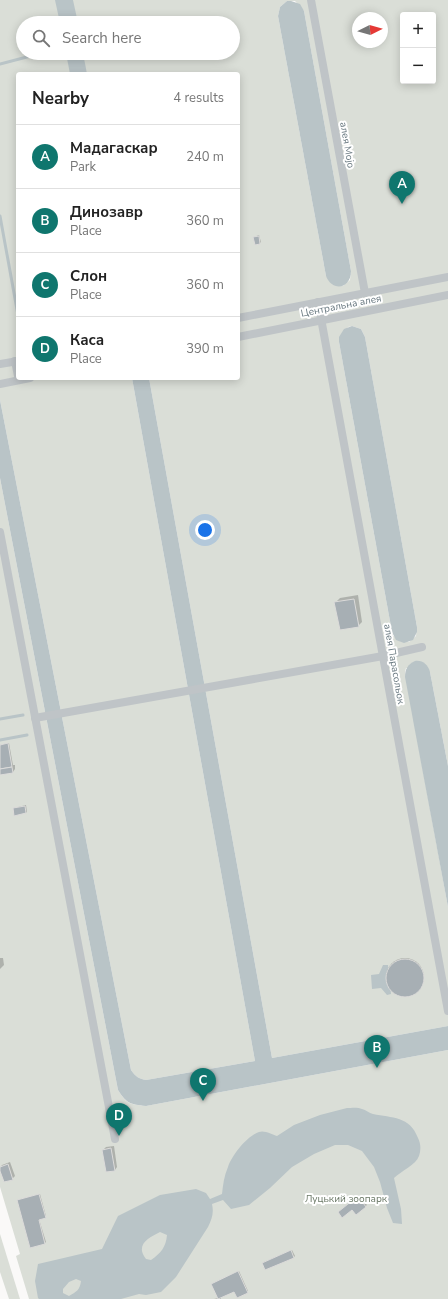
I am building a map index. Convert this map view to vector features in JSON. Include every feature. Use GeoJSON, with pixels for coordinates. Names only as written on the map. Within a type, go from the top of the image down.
{"type":"FeatureCollection","features":[{"type":"Feature","properties":{"kind":"street","name":"алея Mojo"},"geometry":{"type":"LineString","coordinates":[[311,0],[365,293]]}},
{"type":"Feature","properties":{"kind":"street","name":"Центральна алея"},"geometry":{"type":"LineString","coordinates":[[240,318],[448,277]]}},
{"type":"Feature","properties":{"kind":"street","name":"Центральна алея"},"geometry":{"type":"LineString","coordinates":[[240,337],[448,295]]}},
{"type":"Feature","properties":{"kind":"street","name":"алея Парасольок"},"geometry":{"type":"LineString","coordinates":[[318,302],[448,1011]]}},
{"type":"Feature","properties":{"kind":"street"},"geometry":{"type":"LineString","coordinates":[[0,364],[16,361]]}},
{"type":"Feature","properties":{"kind":"street"},"geometry":{"type":"LineString","coordinates":[[0,384],[16,379]]}},
{"type":"Feature","properties":{"kind":"street"},"geometry":{"type":"LineString","coordinates":[[0,532],[115,1139]]}},
{"type":"Feature","properties":{"kind":"street"},"geometry":{"type":"LineString","coordinates":[[35,718],[383,656],[422,647]]}},
{"type":"Feature","properties":{"kind":"green space"},"geometry":{"type":"Polygon","coordinates":[[[0,0],[448,0],[448,766],[430,672],[406,668],[405,672],[448,907],[448,1026],[272,1058],[149,380],[240,380],[240,72],[16,72],[16,380],[132,380],[255,1061],[146,1080],[137,1077],[131,1070],[0,400],[0,0]],[[287,1],[280,7],[278,16],[326,276],[343,286],[350,280],[351,271],[304,11],[295,1],[287,1]],[[352,326],[348,327],[339,342],[392,632],[393,636],[409,642],[416,636],[417,627],[365,337],[361,329],[352,326]]]}},
{"type":"Feature","properties":{"kind":"green space","name":"Луцький зоопарк"},"geometry":{"type":"Polygon","coordinates":[[[0,478],[118,1090],[126,1101],[136,1105],[146,1106],[448,1050],[448,1299],[29,1299],[16,1256],[20,1254],[0,1187],[0,478]]]}},
{"type":"Feature","properties":{"kind":"green space"},"geometry":{"type":"Polygon","coordinates":[[[0,1234],[20,1299],[9,1299],[0,1272],[0,1234]]]}},
{"type":"Feature","properties":{"kind":"shaded area"},"geometry":{"type":"Polygon","coordinates":[[[55,0],[73,0],[76,16],[58,16],[55,0]]]}},
{"type":"Feature","properties":{"kind":"shaded area"},"geometry":{"type":"Polygon","coordinates":[[[287,1],[300,4],[304,11],[351,271],[348,282],[341,286],[332,284],[326,276],[278,16],[280,7],[287,1]]]}},
{"type":"Feature","properties":{"kind":"shaded area"},"geometry":{"type":"Polygon","coordinates":[[[67,60],[84,60],[87,72],[70,72],[67,60]]]}},
{"type":"Feature","properties":{"kind":"shaded area"},"geometry":{"type":"Polygon","coordinates":[[[352,326],[361,329],[365,337],[417,627],[417,632],[413,640],[404,643],[396,640],[392,632],[339,342],[339,337],[344,329],[352,326]]]}},
{"type":"Feature","properties":{"kind":"shaded area"},"geometry":{"type":"Polygon","coordinates":[[[132,380],[149,380],[272,1058],[448,1026],[448,1050],[146,1106],[136,1105],[127,1101],[118,1090],[0,478],[0,400],[131,1070],[137,1077],[146,1080],[255,1061],[132,380]]]}},
{"type":"Feature","properties":{"kind":"shaded area"},"geometry":{"type":"Polygon","coordinates":[[[415,661],[420,661],[425,664],[430,672],[448,766],[448,907],[405,677],[407,667],[415,661]]]}},
{"type":"Feature","properties":{"kind":"shaded area"},"geometry":{"type":"Polygon","coordinates":[[[383,965],[388,965],[391,994],[387,995],[381,988],[372,989],[371,975],[379,974],[383,965]]]}},
{"type":"Feature","properties":{"kind":"shaded area"},"geometry":{"type":"Polygon","coordinates":[[[347,1108],[359,1108],[373,1114],[400,1119],[415,1131],[420,1145],[419,1156],[412,1165],[394,1178],[401,1209],[402,1224],[393,1223],[374,1167],[362,1151],[348,1145],[335,1145],[314,1154],[292,1167],[249,1205],[231,1209],[223,1200],[212,1204],[212,1216],[208,1227],[176,1277],[161,1292],[146,1295],[139,1294],[121,1299],[38,1298],[35,1281],[38,1264],[102,1249],[118,1216],[160,1195],[196,1189],[206,1193],[210,1199],[222,1194],[225,1177],[230,1162],[240,1146],[250,1137],[261,1132],[268,1132],[277,1136],[294,1125],[320,1115],[347,1108]],[[160,1232],[144,1242],[142,1250],[146,1259],[151,1260],[158,1255],[164,1246],[167,1235],[160,1232]],[[76,1279],[69,1282],[63,1289],[63,1293],[69,1296],[80,1287],[81,1281],[76,1279]]]}},
{"type":"Feature","properties":{"kind":"building"},"geometry":{"type":"Polygon","coordinates":[[[259,236],[260,244],[255,245],[253,237],[259,236]]]}},
{"type":"Feature","properties":{"kind":"building"},"geometry":{"type":"Polygon","coordinates":[[[354,599],[359,627],[340,630],[334,602],[354,599]]]}},
{"type":"Feature","properties":{"kind":"building"},"geometry":{"type":"Polygon","coordinates":[[[8,743],[12,767],[0,769],[0,745],[8,743]]]}},
{"type":"Feature","properties":{"kind":"building"},"geometry":{"type":"Polygon","coordinates":[[[12,767],[13,773],[0,775],[0,769],[12,767]]]}},
{"type":"Feature","properties":{"kind":"building"},"geometry":{"type":"Polygon","coordinates":[[[25,806],[26,813],[14,816],[13,808],[25,806]]]}},
{"type":"Feature","properties":{"kind":"building"},"geometry":{"type":"Polygon","coordinates":[[[401,959],[409,959],[419,964],[423,971],[423,985],[419,992],[409,997],[401,997],[391,992],[389,989],[386,982],[386,974],[391,964],[394,962],[401,959]]]}},
{"type":"Feature","properties":{"kind":"building"},"geometry":{"type":"Polygon","coordinates":[[[111,1148],[115,1171],[106,1172],[102,1150],[111,1148]]]}},
{"type":"Feature","properties":{"kind":"building"},"geometry":{"type":"Polygon","coordinates":[[[8,1164],[13,1180],[4,1182],[0,1167],[8,1164]]]}},
{"type":"Feature","properties":{"kind":"building"},"geometry":{"type":"Polygon","coordinates":[[[39,1194],[46,1218],[39,1220],[45,1244],[30,1248],[17,1200],[39,1194]]]}},
{"type":"Feature","properties":{"kind":"building"},"geometry":{"type":"Polygon","coordinates":[[[358,1196],[366,1207],[356,1215],[352,1210],[342,1218],[338,1212],[358,1196]]]}},
{"type":"Feature","properties":{"kind":"building"},"geometry":{"type":"Polygon","coordinates":[[[291,1250],[294,1258],[265,1270],[262,1263],[291,1250]]]}},
{"type":"Feature","properties":{"kind":"building"},"geometry":{"type":"Polygon","coordinates":[[[238,1271],[248,1293],[237,1298],[234,1292],[218,1299],[211,1284],[238,1271]]]}},
{"type":"Feature","properties":{"kind":"waterway"},"geometry":{"type":"LineString","coordinates":[[0,64],[16,60]]}},
{"type":"Feature","properties":{"kind":"waterway"},"geometry":{"type":"LineString","coordinates":[[0,216],[16,304]]}},
{"type":"Feature","properties":{"kind":"waterway"},"geometry":{"type":"LineString","coordinates":[[0,719],[23,715]]}},
{"type":"Feature","properties":{"kind":"waterway"},"geometry":{"type":"LineString","coordinates":[[0,740],[27,735]]}},
{"type":"Feature","properties":{"kind":"place","name":"Мадагаскар"},"geometry":{"type":"Point","coordinates":[402,204]}},
{"type":"Feature","properties":{"kind":"place","name":"Динозавр"},"geometry":{"type":"Point","coordinates":[377,1068]}},
{"type":"Feature","properties":{"kind":"place","name":"Слон"},"geometry":{"type":"Point","coordinates":[203,1101]}},
{"type":"Feature","properties":{"kind":"place","name":"Каса"},"geometry":{"type":"Point","coordinates":[119,1136]}}]}
